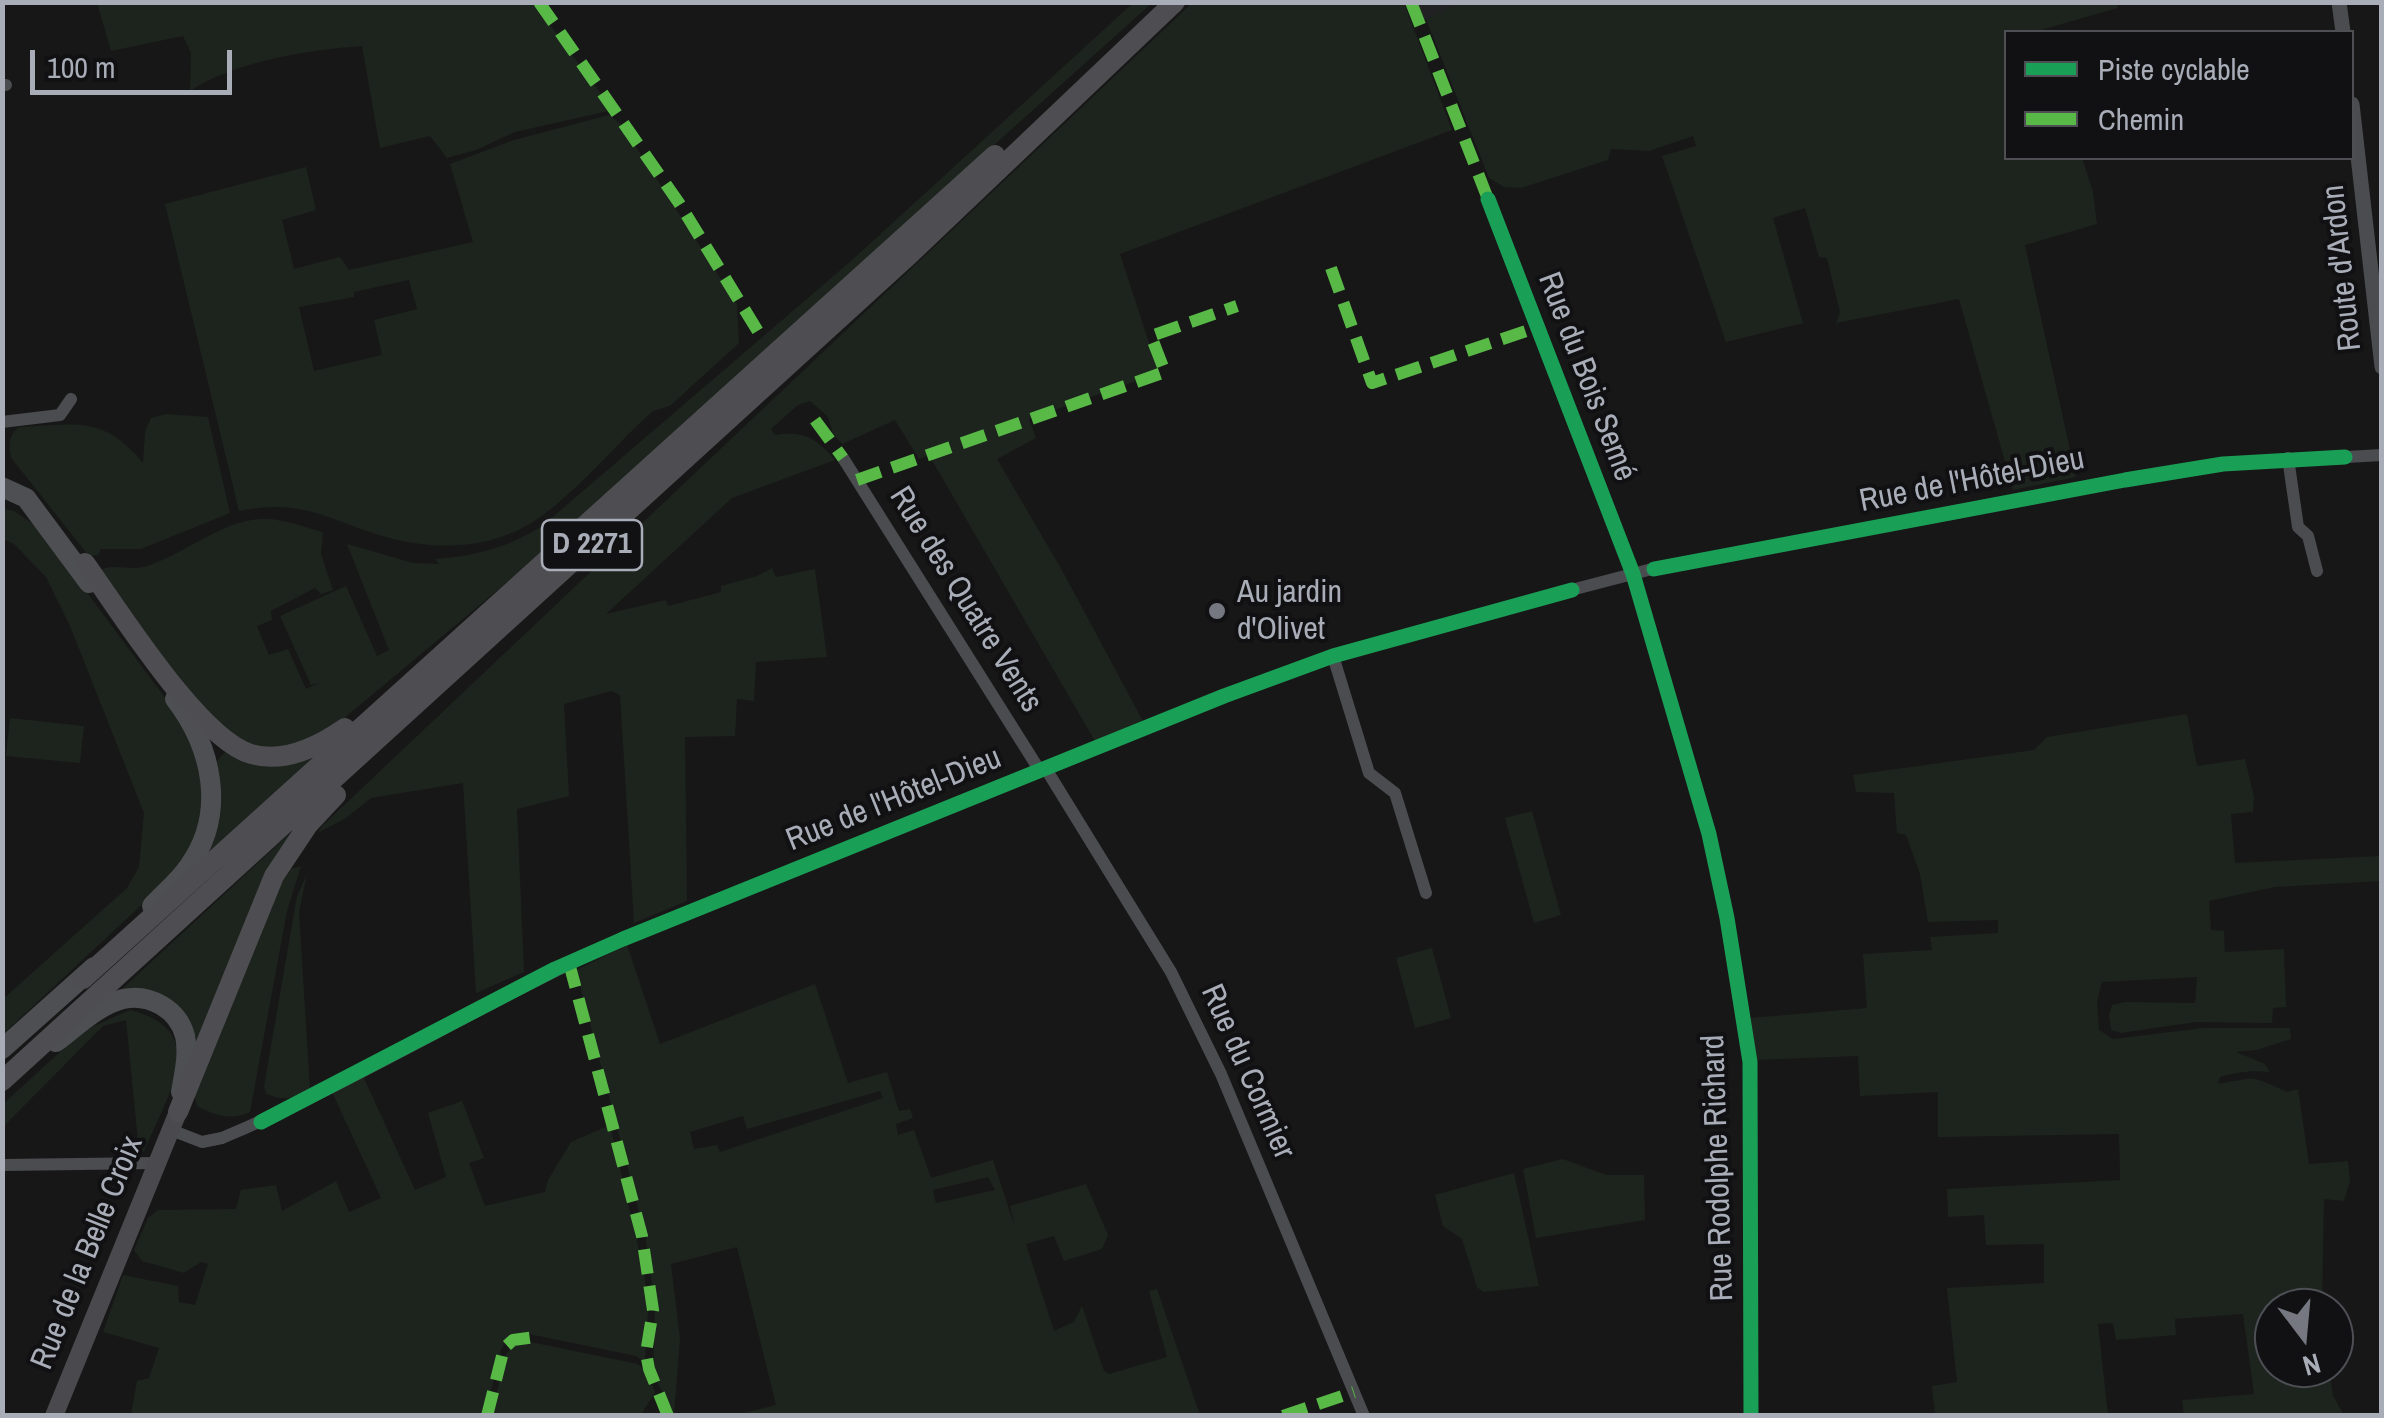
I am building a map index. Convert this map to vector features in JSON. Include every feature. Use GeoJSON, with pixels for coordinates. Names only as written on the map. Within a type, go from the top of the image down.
{"type":"FeatureCollection","features":[{"type":"Feature","properties":{"kind":"highway","name":"D 2271"},"geometry":{"type":"LineString","coordinates":[[83,979],[1167,2]]}},
{"type":"Feature","properties":{"kind":"highway","name":"D 2271"},"geometry":{"type":"LineString","coordinates":[[2,1082],[910,255],[1175,2]]}},
{"type":"Feature","properties":{"kind":"highway"},"geometry":{"type":"LineString","coordinates":[[84,563],[198,716],[227,744],[254,756],[288,756],[324,744],[424,672]]}},
{"type":"Feature","properties":{"kind":"highway"},"geometry":{"type":"LineString","coordinates":[[174,1121],[274,876],[308,824],[457,669]]}},
{"type":"Feature","properties":{"kind":"main road"},"geometry":{"type":"LineString","coordinates":[[2,484],[30,491],[84,563]]}},
{"type":"Feature","properties":{"kind":"main road"},"geometry":{"type":"LineString","coordinates":[[2,484],[26,498],[189,717],[210,768],[212,814],[189,867],[83,979]]}},
{"type":"Feature","properties":{"kind":"main road","name":"D 2271"},"geometry":{"type":"LineString","coordinates":[[2,1049],[83,979]]}},
{"type":"Feature","properties":{"kind":"main road"},"geometry":{"type":"LineString","coordinates":[[2,1082],[92,1015],[120,1000],[149,1000],[164,1006],[178,1020],[184,1035],[186,1058],[174,1121]]}},
{"type":"Feature","properties":{"kind":"main road","name":"Rue de la Belle Croix"},"geometry":{"type":"LineString","coordinates":[[54,1416],[174,1121]]}},
{"type":"Feature","properties":{"kind":"street"},"geometry":{"type":"LineString","coordinates":[[2339,2],[2343,30]]}},
{"type":"Feature","properties":{"kind":"street","name":"Route d'Ardon"},"geometry":{"type":"LineString","coordinates":[[2354,122],[2382,367]]}},
{"type":"Feature","properties":{"kind":"street","name":"Rue du Bois Semé"},"geometry":{"type":"LineString","coordinates":[[1488,199],[1633,574]]}},
{"type":"Feature","properties":{"kind":"street"},"geometry":{"type":"LineString","coordinates":[[2,422],[60,415],[71,399]]}},
{"type":"Feature","properties":{"kind":"street","name":"Rue de l'Hôtel-Dieu"},"geometry":{"type":"LineString","coordinates":[[174,1121],[202,1142],[222,1138],[623,938],[1333,656],[1633,574],[2224,464],[2382,455]]}},
{"type":"Feature","properties":{"kind":"street","name":"Rue des Quatre Vents"},"geometry":{"type":"LineString","coordinates":[[843,458],[1043,770]]}},
{"type":"Feature","properties":{"kind":"street"},"geometry":{"type":"LineString","coordinates":[[2288,458],[2298,527],[2308,536],[2317,571]]}},
{"type":"Feature","properties":{"kind":"street","name":"Rue Rodolphe Richard"},"geometry":{"type":"LineString","coordinates":[[1633,574],[1708,834],[1727,918],[1750,1062],[1751,1416]]}},
{"type":"Feature","properties":{"kind":"street"},"geometry":{"type":"LineString","coordinates":[[1333,656],[1369,773],[1395,793],[1426,894]]}},
{"type":"Feature","properties":{"kind":"street","name":"Rue du Cormier"},"geometry":{"type":"LineString","coordinates":[[1043,770],[1172,972],[1221,1074],[1364,1416]]}},
{"type":"Feature","properties":{"kind":"street"},"geometry":{"type":"LineString","coordinates":[[2,1165],[157,1163]]}},
{"type":"Feature","properties":{"kind":"shaded area"},"geometry":{"type":"Polygon","coordinates":[[[97,3],[534,3],[613,110],[515,132],[447,158],[430,136],[380,148],[362,46],[319,50],[250,65],[190,91],[191,53],[183,36],[111,51],[97,3]]]}},
{"type":"Feature","properties":{"kind":"shaded area"},"geometry":{"type":"Polygon","coordinates":[[[1133,3],[1152,3],[524,568],[330,730],[303,742],[274,748],[255,747],[237,738],[195,700],[102,581],[102,569],[147,566],[232,525],[262,519],[285,521],[323,532],[321,554],[333,590],[321,594],[315,588],[271,611],[272,620],[257,626],[269,655],[288,649],[306,689],[319,683],[311,685],[280,616],[346,586],[377,656],[389,650],[347,544],[413,563],[439,564],[435,559],[490,550],[541,527],[851,261],[1133,3]]]}},
{"type":"Feature","properties":{"kind":"shaded area"},"geometry":{"type":"Polygon","coordinates":[[[1192,3],[1404,3],[1452,130],[1120,254],[1159,373],[1029,419],[1036,438],[997,459],[1144,723],[1096,743],[929,455],[919,459],[895,420],[842,444],[833,434],[828,417],[810,401],[798,405],[771,429],[775,435],[810,438],[835,460],[732,498],[606,614],[666,600],[668,606],[721,592],[721,586],[772,568],[776,577],[815,569],[827,657],[756,662],[754,701],[737,699],[735,736],[685,737],[687,901],[634,923],[620,695],[611,691],[564,704],[569,796],[517,809],[524,972],[476,993],[463,783],[371,798],[318,833],[322,826],[1192,3]]]}},
{"type":"Feature","properties":{"kind":"shaded area"},"geometry":{"type":"Polygon","coordinates":[[[1413,3],[1460,3],[1421,22],[1413,3]]]}},
{"type":"Feature","properties":{"kind":"shaded area"},"geometry":{"type":"Polygon","coordinates":[[[1460,3],[2117,3],[2118,8],[2044,30],[2004,30],[2004,160],[2083,160],[2093,192],[2097,224],[2025,245],[2076,477],[2013,490],[1959,299],[1836,323],[1840,312],[1827,258],[1819,257],[1805,208],[1773,218],[1803,323],[1726,342],[1662,156],[1696,146],[1693,136],[1649,151],[1611,149],[1608,160],[1521,188],[1504,187],[1489,178],[1426,19],[1460,3]]]}},
{"type":"Feature","properties":{"kind":"shaded area"},"geometry":{"type":"Polygon","coordinates":[[[609,115],[622,125],[737,304],[739,343],[670,406],[653,411],[544,514],[511,534],[474,544],[435,545],[397,540],[296,509],[239,511],[165,204],[306,167],[316,210],[282,220],[294,269],[340,257],[349,270],[473,242],[450,164],[514,140],[609,115]],[[409,280],[354,292],[354,297],[299,307],[314,371],[382,355],[374,320],[417,309],[409,280]]]}},
{"type":"Feature","properties":{"kind":"shaded area"},"geometry":{"type":"Polygon","coordinates":[[[166,414],[208,417],[230,513],[141,549],[101,549],[98,555],[89,556],[12,459],[11,437],[19,427],[87,426],[114,436],[143,463],[145,432],[151,418],[166,414]]]}},
{"type":"Feature","properties":{"kind":"shaded area"},"geometry":{"type":"Polygon","coordinates":[[[3,509],[14,511],[39,528],[192,734],[205,809],[196,845],[178,871],[3,1034],[3,999],[127,888],[139,867],[144,813],[70,626],[46,577],[14,544],[3,539],[3,509]]]}},
{"type":"Feature","properties":{"kind":"shaded area"},"geometry":{"type":"Polygon","coordinates":[[[2187,714],[2197,766],[2245,759],[2254,797],[2253,812],[2231,814],[2235,863],[2381,856],[2381,881],[2275,887],[2209,901],[2211,930],[2224,931],[2225,952],[2284,949],[2286,1007],[2273,1008],[2272,1023],[2195,1022],[2121,1033],[2111,1030],[2112,1005],[2195,1003],[2197,977],[2102,982],[2097,1002],[2099,1030],[2113,1039],[2204,1028],[2290,1028],[2291,1039],[2236,1052],[2265,1064],[2270,1072],[2227,1075],[2220,1077],[2218,1084],[2254,1079],[2287,1092],[2298,1089],[2309,1164],[2348,1161],[2350,1181],[2344,1201],[2324,1199],[2322,1288],[2254,1288],[2254,1388],[2332,1388],[2344,1415],[2184,1415],[2182,1400],[2254,1394],[2243,1314],[2175,1319],[2176,1335],[2116,1340],[2113,1323],[2098,1324],[2108,1415],[1935,1415],[1932,1386],[1957,1382],[1947,1288],[2044,1283],[2044,1244],[1986,1245],[1984,1215],[1948,1217],[1947,1189],[2120,1180],[2119,1134],[1938,1137],[1938,1092],[1860,1096],[1858,1056],[1754,1060],[1750,1018],[1867,1008],[1863,954],[1932,950],[1930,937],[1998,933],[1998,920],[1928,922],[1920,874],[1906,835],[1897,833],[1894,793],[1856,792],[1853,775],[2034,750],[2047,737],[2187,714]]]}},
{"type":"Feature","properties":{"kind":"shaded area"},"geometry":{"type":"Polygon","coordinates":[[[10,718],[84,726],[80,763],[6,756],[10,718]]]}},
{"type":"Feature","properties":{"kind":"shaded area"},"geometry":{"type":"Polygon","coordinates":[[[226,751],[314,755],[317,760],[201,861],[215,763],[226,751]]]}},
{"type":"Feature","properties":{"kind":"shaded area"},"geometry":{"type":"Polygon","coordinates":[[[1532,811],[1561,915],[1534,923],[1505,818],[1532,811]]]}},
{"type":"Feature","properties":{"kind":"shaded area"},"geometry":{"type":"Polygon","coordinates":[[[302,822],[192,1062],[190,1034],[120,991],[302,822]]]}},
{"type":"Feature","properties":{"kind":"shaded area"},"geometry":{"type":"Polygon","coordinates":[[[301,866],[287,911],[250,1112],[223,1116],[210,1112],[197,1106],[194,1094],[278,888],[291,869],[301,866]]]}},
{"type":"Feature","properties":{"kind":"shaded area"},"geometry":{"type":"Polygon","coordinates":[[[307,874],[299,912],[310,1090],[278,1098],[266,1094],[264,1086],[297,896],[307,874]]]}},
{"type":"Feature","properties":{"kind":"shaded area"},"geometry":{"type":"Polygon","coordinates":[[[627,945],[660,1044],[815,984],[848,1083],[887,1072],[899,1111],[910,1109],[913,1118],[896,1124],[898,1135],[914,1130],[931,1178],[993,1160],[1015,1228],[1010,1206],[1086,1184],[1108,1235],[1102,1249],[1064,1261],[1054,1236],[1026,1244],[1054,1331],[1074,1322],[1082,1306],[1104,1371],[1109,1374],[1167,1357],[1149,1291],[1157,1289],[1200,1415],[736,1415],[776,1405],[737,1247],[671,1264],[680,1339],[674,1415],[653,1374],[655,1303],[645,1235],[576,970],[627,945]],[[880,1091],[747,1129],[743,1116],[690,1132],[694,1149],[717,1145],[720,1152],[883,1098],[880,1091]],[[988,1177],[933,1190],[936,1203],[995,1190],[988,1177]]]}},
{"type":"Feature","properties":{"kind":"shaded area"},"geometry":{"type":"Polygon","coordinates":[[[1432,948],[1451,1018],[1415,1028],[1396,958],[1432,948]]]}},
{"type":"Feature","properties":{"kind":"shaded area"},"geometry":{"type":"Polygon","coordinates":[[[130,1010],[156,1020],[171,1033],[177,1050],[171,1088],[144,1152],[139,1151],[126,1020],[103,1026],[3,1127],[3,1104],[83,1031],[130,1010]]]}},
{"type":"Feature","properties":{"kind":"shaded area"},"geometry":{"type":"Polygon","coordinates":[[[363,1076],[415,1190],[446,1177],[428,1113],[462,1101],[484,1158],[469,1163],[485,1206],[545,1192],[571,1142],[610,1125],[644,1272],[648,1310],[645,1362],[636,1356],[529,1334],[505,1342],[485,1415],[131,1415],[137,1381],[149,1378],[159,1348],[103,1332],[123,1275],[178,1286],[179,1302],[195,1305],[208,1264],[201,1262],[184,1273],[142,1261],[134,1250],[148,1218],[158,1210],[236,1209],[241,1190],[276,1185],[282,1211],[336,1181],[349,1212],[381,1198],[332,1092],[363,1076]]]}},
{"type":"Feature","properties":{"kind":"shaded area"},"geometry":{"type":"Polygon","coordinates":[[[1563,1159],[1606,1175],[1644,1175],[1645,1220],[1536,1238],[1523,1169],[1563,1159]]]}},
{"type":"Feature","properties":{"kind":"shaded area"},"geometry":{"type":"Polygon","coordinates":[[[1514,1173],[1539,1286],[1483,1292],[1477,1287],[1462,1239],[1443,1226],[1435,1195],[1514,1173]]]}},
{"type":"Feature","properties":{"kind":"shaded area"},"geometry":{"type":"Polygon","coordinates":[[[526,1341],[638,1364],[655,1392],[641,1415],[491,1415],[506,1354],[526,1341]]]}},
{"type":"Feature","properties":{"kind":"marked path"},"geometry":{"type":"LineString","coordinates":[[539,2],[679,203],[759,333]]}},
{"type":"Feature","properties":{"kind":"marked path"},"geometry":{"type":"LineString","coordinates":[[1411,2],[1488,199]]}},
{"type":"Feature","properties":{"kind":"marked path"},"geometry":{"type":"LineString","coordinates":[[1331,268],[1372,383],[1538,327]]}},
{"type":"Feature","properties":{"kind":"marked path"},"geometry":{"type":"LineString","coordinates":[[857,480],[1165,372],[1151,336],[1237,306]]}},
{"type":"Feature","properties":{"kind":"marked path"},"geometry":{"type":"LineString","coordinates":[[815,420],[843,458]]}},
{"type":"Feature","properties":{"kind":"marked path"},"geometry":{"type":"LineString","coordinates":[[569,963],[642,1236],[653,1310],[646,1353],[668,1416]]}},
{"type":"Feature","properties":{"kind":"marked path"},"geometry":{"type":"LineString","coordinates":[[487,1416],[504,1348],[513,1340],[535,1337]]}},
{"type":"Feature","properties":{"kind":"marked path"},"geometry":{"type":"LineString","coordinates":[[1283,1416],[1354,1392]]}},
{"type":"Feature","properties":{"kind":"cycle path"},"geometry":{"type":"LineString","coordinates":[[1488,199],[1633,574],[1709,834],[1750,1062],[1751,1416]]}},
{"type":"Feature","properties":{"kind":"cycle path"},"geometry":{"type":"LineString","coordinates":[[1654,569],[2223,464],[2345,457]]}},
{"type":"Feature","properties":{"kind":"cycle path"},"geometry":{"type":"LineString","coordinates":[[261,1122],[555,969],[623,939],[1224,696],[1333,656],[1572,590]]}},
{"type":"Feature","properties":{"kind":"place","name":"Au jardin d'Olivet"},"geometry":{"type":"Point","coordinates":[1217,611]}}]}
